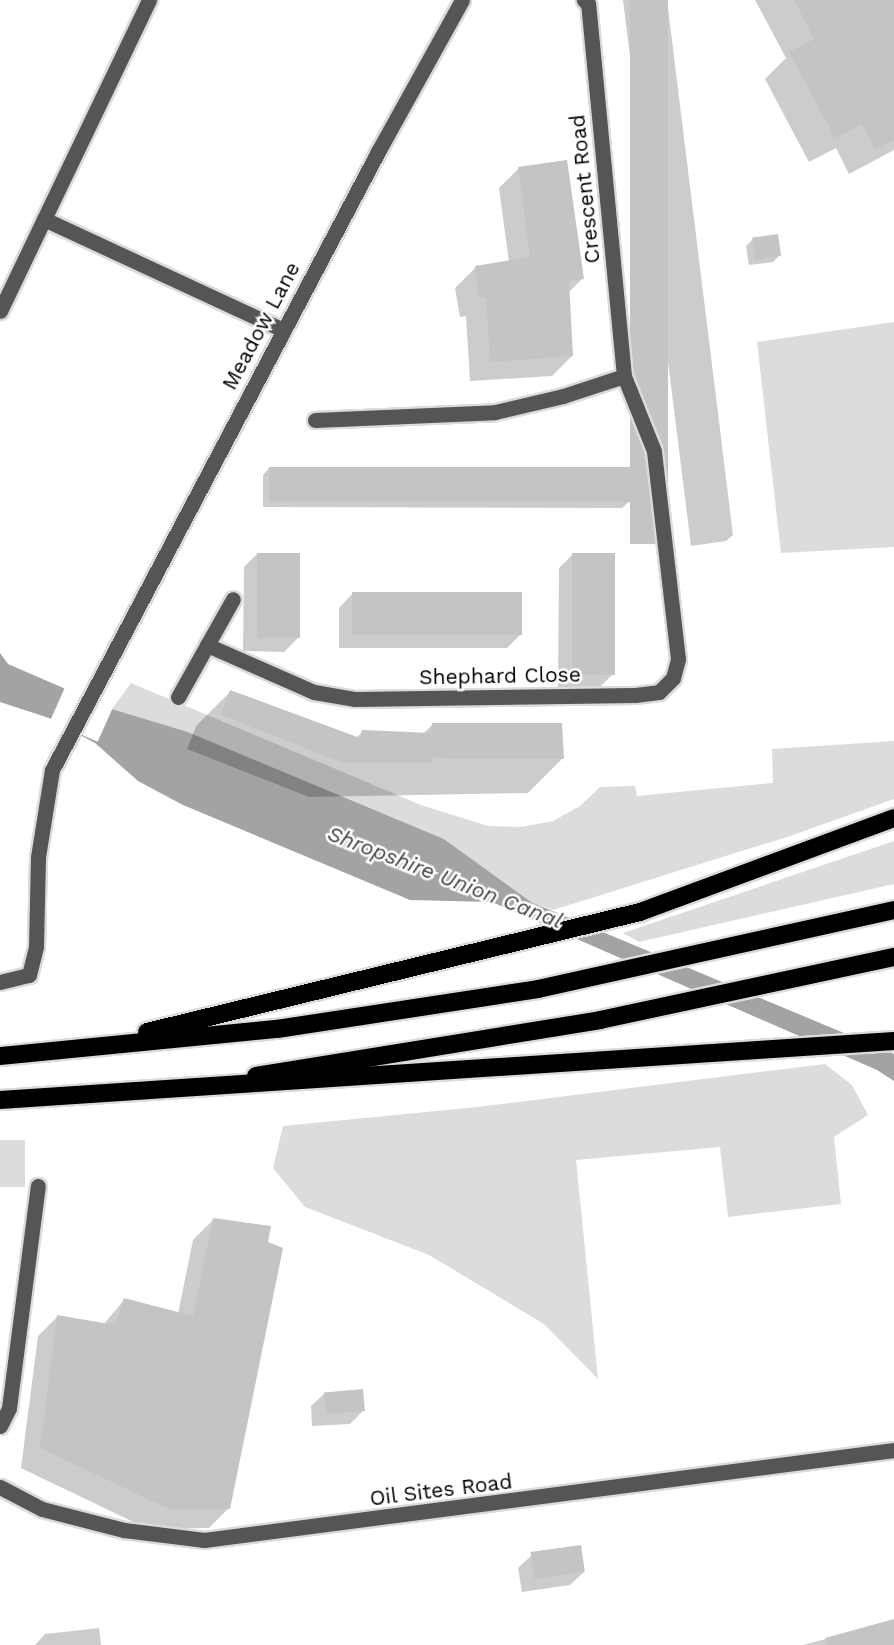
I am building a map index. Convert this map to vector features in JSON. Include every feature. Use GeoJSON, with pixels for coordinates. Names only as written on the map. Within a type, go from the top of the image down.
{"type":"FeatureCollection","features":[{"type":"Feature","properties":{"kind":"highway"},"geometry":{"type":"LineString","coordinates":[[78,1049],[474,955],[640,912],[894,818]]}},
{"type":"Feature","properties":{"kind":"highway"},"geometry":{"type":"LineString","coordinates":[[0,1056],[277,1029],[538,989],[894,910]]}},
{"type":"Feature","properties":{"kind":"highway"},"geometry":{"type":"LineString","coordinates":[[147,1093],[600,1020],[894,957]]}},
{"type":"Feature","properties":{"kind":"highway"},"geometry":{"type":"LineString","coordinates":[[0,1100],[147,1093],[710,1056],[894,1041]]}},
{"type":"Feature","properties":{"kind":"street"},"geometry":{"type":"LineString","coordinates":[[0,311],[149,0]]}},
{"type":"Feature","properties":{"kind":"street","name":"Meadow Lane"},"geometry":{"type":"LineString","coordinates":[[0,982],[29,975],[32,965],[36,946],[38,856],[52,770],[283,330],[462,0]]}},
{"type":"Feature","properties":{"kind":"street","name":"Crescent Road"},"geometry":{"type":"LineString","coordinates":[[584,0],[588,4],[624,376],[654,451],[667,555]]}},
{"type":"Feature","properties":{"kind":"street"},"geometry":{"type":"LineString","coordinates":[[44,219],[283,330]]}},
{"type":"Feature","properties":{"kind":"street"},"geometry":{"type":"LineString","coordinates":[[315,420],[495,412],[563,396],[624,376]]}},
{"type":"Feature","properties":{"kind":"street","name":"Shephard Close"},"geometry":{"type":"LineString","coordinates":[[207,645],[314,692],[355,699],[659,692],[674,678],[678,659],[667,555]]}},
{"type":"Feature","properties":{"kind":"street"},"geometry":{"type":"LineString","coordinates":[[178,697],[233,599]]}},
{"type":"Feature","properties":{"kind":"street"},"geometry":{"type":"LineString","coordinates":[[0,1426],[9,1408],[38,1186]]}},
{"type":"Feature","properties":{"kind":"street","name":"Oil Sites Road"},"geometry":{"type":"LineString","coordinates":[[0,1487],[42,1509],[114,1527],[204,1540],[894,1450]]}},
{"type":"Feature","properties":{"kind":"shaded area"},"geometry":{"type":"Polygon","coordinates":[[[894,322],[894,547],[781,553],[757,342],[894,322]]]}},
{"type":"Feature","properties":{"kind":"shaded area"},"geometry":{"type":"Polygon","coordinates":[[[131,683],[421,805],[488,826],[521,827],[553,821],[580,806],[600,787],[635,786],[637,796],[773,783],[772,749],[894,741],[894,799],[790,836],[553,910],[531,902],[444,839],[188,732],[112,709],[131,683]]]}},
{"type":"Feature","properties":{"kind":"shaded area"},"geometry":{"type":"Polygon","coordinates":[[[894,841],[894,884],[639,942],[623,933],[894,841]]]}},
{"type":"Feature","properties":{"kind":"shaded area"},"geometry":{"type":"Polygon","coordinates":[[[825,1064],[852,1085],[868,1115],[834,1137],[841,1204],[728,1217],[720,1147],[576,1160],[598,1379],[544,1324],[429,1255],[305,1207],[273,1168],[283,1126],[477,1107],[825,1064]]]}},
{"type":"Feature","properties":{"kind":"shaded area"},"geometry":{"type":"Polygon","coordinates":[[[0,1140],[25,1140],[25,1187],[0,1187],[0,1140]]]}},
{"type":"Feature","properties":{"kind":"water","name":"Shropshire Union Canal"},"geometry":{"type":"Polygon","coordinates":[[[0,653],[8,664],[112,709],[188,732],[444,839],[531,902],[894,1054],[894,1081],[877,1070],[492,902],[410,900],[183,805],[138,781],[95,743],[49,718],[0,702],[0,653]]]}},
{"type":"Feature","properties":{"kind":"pier"},"geometry":{"type":"Polygon","coordinates":[[[66,685],[114,706],[98,742],[50,721],[66,685]]]}},
{"type":"Feature","properties":{"kind":"building"},"geometry":{"type":"Polygon","coordinates":[[[630,0],[668,0],[668,544],[630,544],[630,0]]]}},
{"type":"Feature","properties":{"kind":"building"},"geometry":{"type":"Polygon","coordinates":[[[794,0],[894,0],[894,140],[875,149],[862,124],[835,138],[789,52],[814,39],[794,0]]]}},
{"type":"Feature","properties":{"kind":"building"},"geometry":{"type":"Polygon","coordinates":[[[567,160],[584,279],[569,281],[573,356],[490,362],[486,297],[479,298],[475,266],[530,257],[518,167],[567,160]]]}},
{"type":"Feature","properties":{"kind":"building"},"geometry":{"type":"Polygon","coordinates":[[[778,234],[781,256],[755,259],[752,238],[778,234]]]}},
{"type":"Feature","properties":{"kind":"building"},"geometry":{"type":"Polygon","coordinates":[[[269,467],[630,467],[630,502],[269,502],[269,467]]]}},
{"type":"Feature","properties":{"kind":"building"},"geometry":{"type":"Polygon","coordinates":[[[257,553],[300,553],[300,638],[257,638],[257,553]]]}},
{"type":"Feature","properties":{"kind":"building"},"geometry":{"type":"Polygon","coordinates":[[[572,553],[615,553],[615,675],[572,675],[572,553]]]}},
{"type":"Feature","properties":{"kind":"building"},"geometry":{"type":"Polygon","coordinates":[[[352,592],[522,592],[522,635],[352,635],[352,592]]]}},
{"type":"Feature","properties":{"kind":"building"},"geometry":{"type":"Polygon","coordinates":[[[230,690],[360,738],[362,730],[431,733],[432,723],[562,723],[564,759],[432,758],[433,763],[344,763],[221,715],[230,690]]]}},
{"type":"Feature","properties":{"kind":"building"},"geometry":{"type":"Polygon","coordinates":[[[213,1218],[271,1226],[268,1242],[283,1248],[230,1509],[169,1509],[40,1448],[57,1315],[115,1325],[124,1298],[193,1316],[213,1218]]]}},
{"type":"Feature","properties":{"kind":"building"},"geometry":{"type":"Polygon","coordinates":[[[363,1389],[365,1411],[326,1414],[324,1392],[363,1389]]]}},
{"type":"Feature","properties":{"kind":"building"},"geometry":{"type":"Polygon","coordinates":[[[581,1545],[585,1572],[534,1579],[530,1552],[581,1545]]]}},
{"type":"Feature","properties":{"kind":"building"},"geometry":{"type":"Polygon","coordinates":[[[894,1619],[894,1645],[826,1645],[825,1638],[894,1619]]]}}]}
